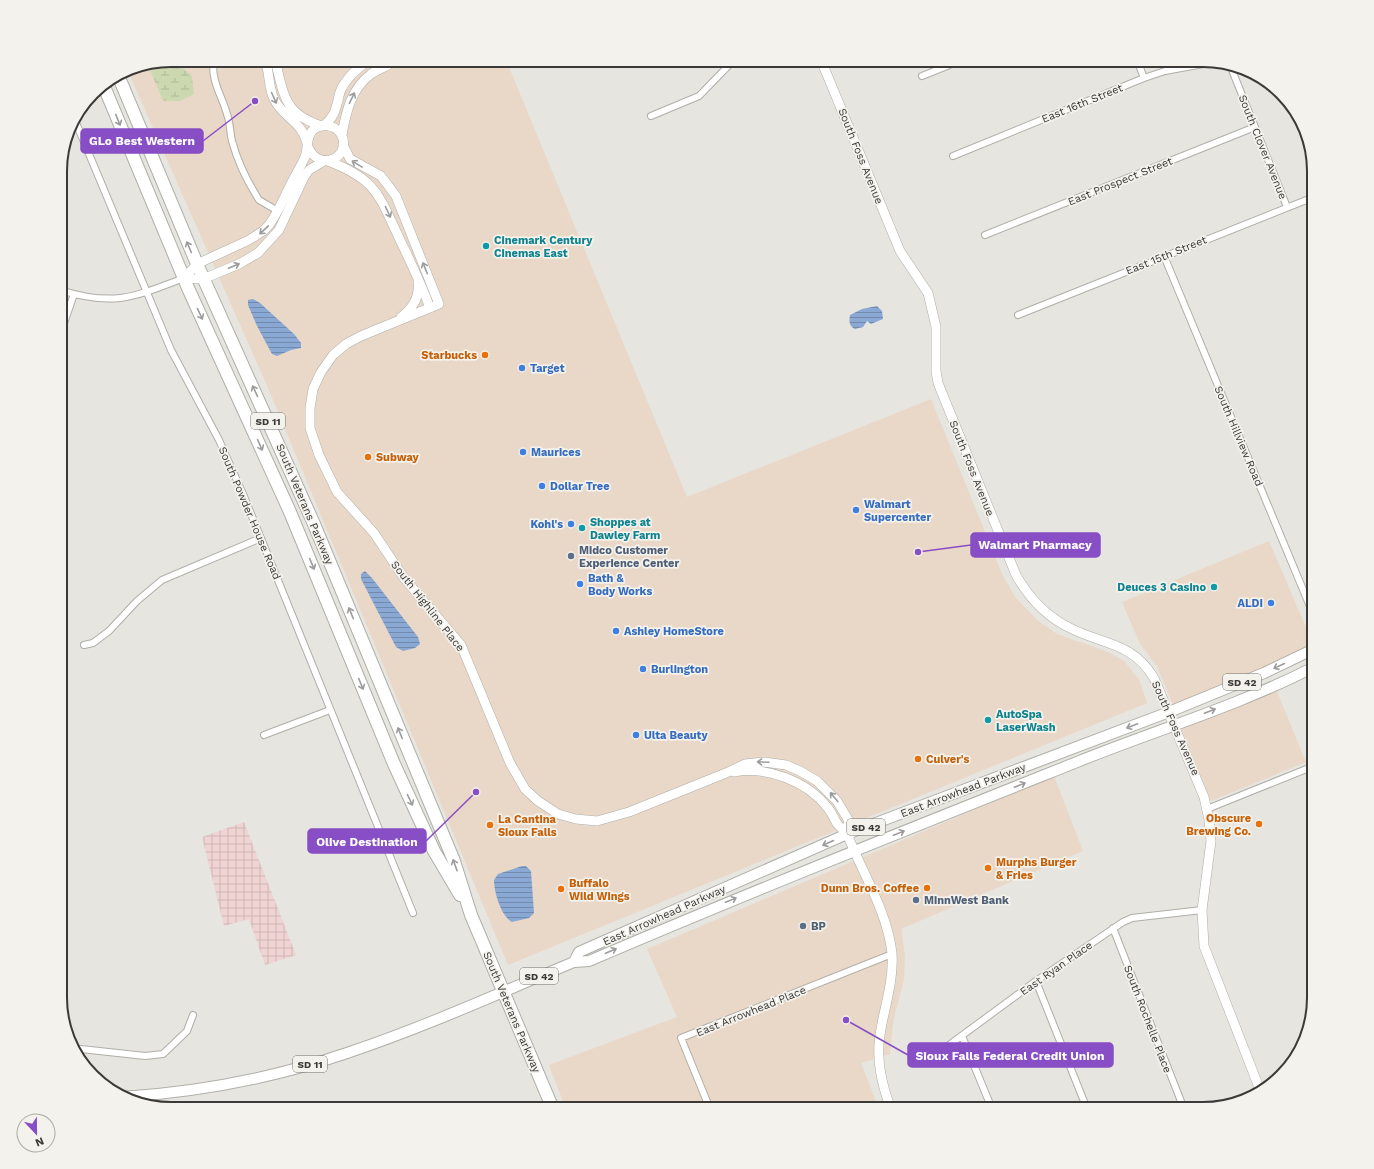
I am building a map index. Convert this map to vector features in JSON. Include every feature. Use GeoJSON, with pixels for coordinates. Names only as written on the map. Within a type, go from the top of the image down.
{"type":"FeatureCollection","features":[{"type":"Feature","properties":{"kind":"highway","name":"South Veterans Parkway"},"geometry":{"type":"LineString","coordinates":[[120,80],[197,264],[314,524],[454,861],[472,915],[550,1102]]}},
{"type":"Feature","properties":{"kind":"highway","name":"South Veterans Parkway"},"geometry":{"type":"LineString","coordinates":[[106,90],[184,278],[290,512],[396,768],[434,851],[472,915]]}},
{"type":"Feature","properties":{"kind":"main road","name":"East Arrowhead Parkway"},"geometry":{"type":"LineString","coordinates":[[574,962],[579,952],[847,833],[1169,712],[1264,673],[1307,652]]}},
{"type":"Feature","properties":{"kind":"main road","name":"East Arrowhead Parkway"},"geometry":{"type":"LineString","coordinates":[[137,1096],[208,1088],[302,1067],[391,1038],[574,962],[589,961],[712,908],[854,851],[1280,684],[1307,670]]}},
{"type":"Feature","properties":{"kind":"street"},"geometry":{"type":"LineString","coordinates":[[212,67],[214,79],[227,114],[232,141],[240,161],[259,200],[278,211]]}},
{"type":"Feature","properties":{"kind":"street"},"geometry":{"type":"LineString","coordinates":[[267,67],[274,98],[282,112],[301,127],[307,146],[314,157],[352,172],[375,191],[387,209],[417,273],[430,308]]}},
{"type":"Feature","properties":{"kind":"street"},"geometry":{"type":"LineString","coordinates":[[276,67],[282,94],[288,103],[307,120],[323,126],[335,128],[342,135]]}},
{"type":"Feature","properties":{"kind":"street"},"geometry":{"type":"LineString","coordinates":[[184,278],[197,264],[257,236],[270,225],[302,163],[313,130],[323,126],[336,112],[341,92],[348,79],[362,67]]}},
{"type":"Feature","properties":{"kind":"street"},"geometry":{"type":"LineString","coordinates":[[67,292],[94,299],[114,299],[146,293],[184,278],[204,279],[246,261],[266,246],[284,222],[304,177],[309,170],[337,156],[343,145],[342,135],[347,109],[357,87],[370,74],[382,67]]}},
{"type":"Feature","properties":{"kind":"street"},"geometry":{"type":"LineString","coordinates":[[651,116],[699,96],[727,67]]}},
{"type":"Feature","properties":{"kind":"street","name":"South Foss Avenue"},"geometry":{"type":"LineString","coordinates":[[824,67],[900,251],[928,293],[936,328],[936,371],[938,383],[1016,575],[1035,601],[1060,623],[1080,632],[1118,645],[1139,658],[1154,678],[1201,787],[1207,809],[1210,851],[1202,910],[1202,934],[1208,958],[1258,1086]]}},
{"type":"Feature","properties":{"kind":"street"},"geometry":{"type":"LineString","coordinates":[[922,76],[944,67]]}},
{"type":"Feature","properties":{"kind":"street"},"geometry":{"type":"LineString","coordinates":[[1140,67],[1144,78]]}},
{"type":"Feature","properties":{"kind":"street","name":"East 16th Street"},"geometry":{"type":"LineString","coordinates":[[953,156],[1144,78],[1165,71],[1187,67]]}},
{"type":"Feature","properties":{"kind":"street","name":"South Clover Avenue"},"geometry":{"type":"LineString","coordinates":[[1233,71],[1287,207]]}},
{"type":"Feature","properties":{"kind":"street","name":"South Powder House Road"},"geometry":{"type":"LineString","coordinates":[[77,126],[171,350],[219,440],[261,538],[413,913]]}},
{"type":"Feature","properties":{"kind":"street","name":"East Prospect Street"},"geometry":{"type":"LineString","coordinates":[[985,235],[1255,127]]}},
{"type":"Feature","properties":{"kind":"street","name":"South Highline Place"},"geometry":{"type":"LineString","coordinates":[[343,145],[350,160],[381,176],[390,187],[402,208],[439,304],[346,344],[326,364],[316,380],[311,398],[309,418],[312,437],[328,476],[337,492],[374,533],[404,578],[461,645],[510,763],[525,789],[538,802],[558,814],[576,819],[597,821],[629,812],[745,764],[758,762],[775,763],[800,771],[821,784],[837,801],[849,822],[847,833],[838,827],[828,808],[818,798],[776,774],[760,770],[726,773]]}},
{"type":"Feature","properties":{"kind":"street","name":"East 15th Street"},"geometry":{"type":"LineString","coordinates":[[1018,315],[1307,200]]}},
{"type":"Feature","properties":{"kind":"street","name":"South Hillview Road"},"geometry":{"type":"LineString","coordinates":[[1164,256],[1307,599]]}},
{"type":"Feature","properties":{"kind":"street"},"geometry":{"type":"LineString","coordinates":[[392,323],[408,312],[415,302],[419,286],[417,273]]}},
{"type":"Feature","properties":{"kind":"street"},"geometry":{"type":"LineString","coordinates":[[67,314],[74,294]]}},
{"type":"Feature","properties":{"kind":"street"},"geometry":{"type":"LineString","coordinates":[[84,645],[93,643],[109,631],[137,601],[162,580],[261,538]]}},
{"type":"Feature","properties":{"kind":"street"},"geometry":{"type":"LineString","coordinates":[[264,735],[330,710]]}},
{"type":"Feature","properties":{"kind":"street"},"geometry":{"type":"LineString","coordinates":[[1207,809],[1307,769]]}},
{"type":"Feature","properties":{"kind":"street"},"geometry":{"type":"LineString","coordinates":[[847,833],[883,918],[892,954],[891,978],[880,1035],[879,1052],[882,1085],[888,1102]]}},
{"type":"Feature","properties":{"kind":"street","name":"East Ryan Place"},"geometry":{"type":"LineString","coordinates":[[926,1062],[1036,981],[1123,922],[1132,918],[1202,910]]}},
{"type":"Feature","properties":{"kind":"street","name":"South Rochelle Place"},"geometry":{"type":"LineString","coordinates":[[1113,928],[1181,1102]]}},
{"type":"Feature","properties":{"kind":"street","name":"East Arrowhead Place"},"geometry":{"type":"LineString","coordinates":[[707,1102],[682,1038],[892,954]]}},
{"type":"Feature","properties":{"kind":"street"},"geometry":{"type":"LineString","coordinates":[[1036,981],[1084,1102]]}},
{"type":"Feature","properties":{"kind":"street"},"geometry":{"type":"LineString","coordinates":[[80,1049],[145,1056],[163,1054],[187,1031],[193,1015]]}},
{"type":"Feature","properties":{"kind":"street"},"geometry":{"type":"LineString","coordinates":[[962,1036],[989,1102]]}},
{"type":"Feature","properties":{"kind":"shaded area"},"geometry":{"type":"Polygon","coordinates":[[[164,67],[509,67],[687,497],[931,399],[1003,576],[1016,598],[1037,620],[1057,634],[1108,652],[1124,661],[1139,679],[1147,703],[508,965],[268,388],[130,76],[150,69],[164,67]]]}},
{"type":"Feature","properties":{"kind":"shaded area"},"geometry":{"type":"Polygon","coordinates":[[[1269,541],[1307,630],[1307,649],[1173,705],[1157,666],[1140,644],[1122,602],[1269,541]]]}},
{"type":"Feature","properties":{"kind":"shaded area"},"geometry":{"type":"Polygon","coordinates":[[[1273,682],[1306,762],[1211,801],[1178,720],[1273,682]]]}},
{"type":"Feature","properties":{"kind":"shaded area"},"geometry":{"type":"Polygon","coordinates":[[[1054,776],[1083,851],[901,929],[905,956],[904,979],[893,1022],[890,1054],[861,1063],[876,1102],[563,1102],[549,1065],[677,1017],[647,949],[1054,776]]]}},
{"type":"Feature","properties":{"kind":"shaded area"},"geometry":{"type":"Polygon","coordinates":[[[244,822],[296,955],[265,965],[249,919],[224,926],[202,837],[244,822]]]}},
{"type":"Feature","properties":{"kind":"green space"},"geometry":{"type":"Polygon","coordinates":[[[182,67],[192,76],[194,94],[180,101],[163,101],[150,69],[182,67]]]}},
{"type":"Feature","properties":{"kind":"water"},"geometry":{"type":"Polygon","coordinates":[[[253,299],[260,303],[294,334],[301,343],[301,348],[291,350],[277,356],[272,354],[248,305],[248,300],[253,299]]]}},
{"type":"Feature","properties":{"kind":"water"},"geometry":{"type":"Polygon","coordinates":[[[877,306],[882,311],[883,319],[871,324],[867,321],[863,327],[855,329],[851,325],[850,315],[862,309],[877,306]]]}},
{"type":"Feature","properties":{"kind":"water"},"geometry":{"type":"Polygon","coordinates":[[[365,571],[418,637],[420,644],[415,648],[403,651],[396,647],[361,579],[361,574],[365,571]]]}},
{"type":"Feature","properties":{"kind":"water"},"geometry":{"type":"Polygon","coordinates":[[[526,866],[531,871],[534,913],[529,918],[512,922],[501,909],[495,891],[494,880],[498,874],[526,866]]]}},
{"type":"Feature","properties":{"kind":"place","name":"GLo Best Western"},"geometry":{"type":"Point","coordinates":[255,101]}},
{"type":"Feature","properties":{"kind":"place","name":"Cinemark Century Cinemas East"},"geometry":{"type":"Point","coordinates":[486,246]}},
{"type":"Feature","properties":{"kind":"place","name":"Starbucks"},"geometry":{"type":"Point","coordinates":[485,355]}},
{"type":"Feature","properties":{"kind":"place","name":"Target"},"geometry":{"type":"Point","coordinates":[522,368]}},
{"type":"Feature","properties":{"kind":"place","name":"Maurices"},"geometry":{"type":"Point","coordinates":[523,452]}},
{"type":"Feature","properties":{"kind":"place","name":"Subway"},"geometry":{"type":"Point","coordinates":[368,457]}},
{"type":"Feature","properties":{"kind":"place","name":"Dollar Tree"},"geometry":{"type":"Point","coordinates":[542,486]}},
{"type":"Feature","properties":{"kind":"place","name":"Walmart Supercenter"},"geometry":{"type":"Point","coordinates":[856,510]}},
{"type":"Feature","properties":{"kind":"place","name":"Kohl's"},"geometry":{"type":"Point","coordinates":[571,524]}},
{"type":"Feature","properties":{"kind":"place","name":"Shoppes at Dawley Farm"},"geometry":{"type":"Point","coordinates":[582,528]}},
{"type":"Feature","properties":{"kind":"place","name":"Walmart Pharmacy"},"geometry":{"type":"Point","coordinates":[918,552]}},
{"type":"Feature","properties":{"kind":"place","name":"Midco Customer Experience Center"},"geometry":{"type":"Point","coordinates":[571,556]}},
{"type":"Feature","properties":{"kind":"place","name":"Bath & Body Works"},"geometry":{"type":"Point","coordinates":[580,584]}},
{"type":"Feature","properties":{"kind":"place","name":"Deuces 3 Casino"},"geometry":{"type":"Point","coordinates":[1214,587]}},
{"type":"Feature","properties":{"kind":"place","name":"ALDI"},"geometry":{"type":"Point","coordinates":[1271,603]}},
{"type":"Feature","properties":{"kind":"place","name":"Ashley HomeStore"},"geometry":{"type":"Point","coordinates":[616,631]}},
{"type":"Feature","properties":{"kind":"place","name":"Burlington"},"geometry":{"type":"Point","coordinates":[643,669]}},
{"type":"Feature","properties":{"kind":"place","name":"AutoSpa LaserWash"},"geometry":{"type":"Point","coordinates":[988,720]}},
{"type":"Feature","properties":{"kind":"place","name":"Ulta Beauty"},"geometry":{"type":"Point","coordinates":[636,735]}},
{"type":"Feature","properties":{"kind":"place","name":"Culver's"},"geometry":{"type":"Point","coordinates":[918,759]}},
{"type":"Feature","properties":{"kind":"place","name":"Olive Destination"},"geometry":{"type":"Point","coordinates":[476,792]}},
{"type":"Feature","properties":{"kind":"place","name":"Obscure Brewing Co."},"geometry":{"type":"Point","coordinates":[1259,824]}},
{"type":"Feature","properties":{"kind":"place","name":"La Cantina Sioux Falls"},"geometry":{"type":"Point","coordinates":[490,825]}},
{"type":"Feature","properties":{"kind":"place","name":"Murphs Burger & Fries"},"geometry":{"type":"Point","coordinates":[988,868]}},
{"type":"Feature","properties":{"kind":"place","name":"Dunn Bros. Coffee"},"geometry":{"type":"Point","coordinates":[927,888]}},
{"type":"Feature","properties":{"kind":"place","name":"Buffalo Wild Wings"},"geometry":{"type":"Point","coordinates":[561,889]}},
{"type":"Feature","properties":{"kind":"place","name":"MinnWest Bank"},"geometry":{"type":"Point","coordinates":[916,900]}},
{"type":"Feature","properties":{"kind":"place","name":"BP"},"geometry":{"type":"Point","coordinates":[803,926]}},
{"type":"Feature","properties":{"kind":"place","name":"Sioux Falls Federal Credit Union"},"geometry":{"type":"Point","coordinates":[846,1020]}}]}
